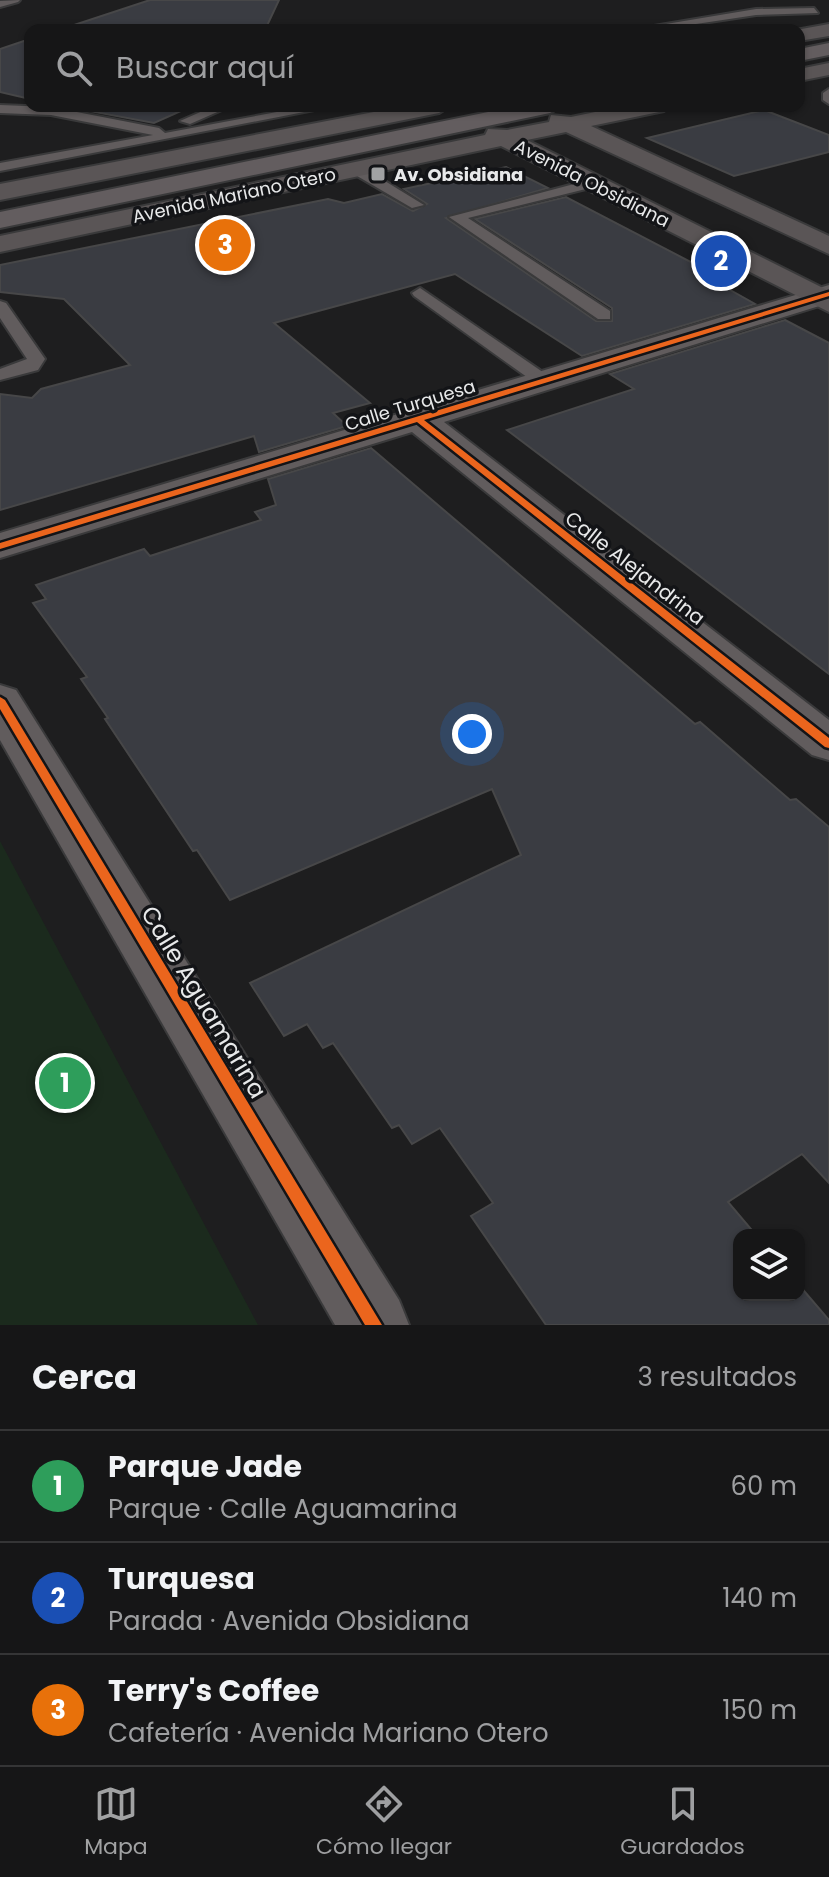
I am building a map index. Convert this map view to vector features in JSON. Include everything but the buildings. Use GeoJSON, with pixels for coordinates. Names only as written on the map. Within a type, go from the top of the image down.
{"type":"FeatureCollection","features":[{"type":"Feature","properties":{"kind":"main road"},"geometry":{"type":"LineString","coordinates":[[805,34],[829,30]]}},
{"type":"Feature","properties":{"kind":"main road"},"geometry":{"type":"LineString","coordinates":[[805,54],[829,49]]}},
{"type":"Feature","properties":{"kind":"main road"},"geometry":{"type":"LineString","coordinates":[[805,74],[829,69]]}},
{"type":"Feature","properties":{"kind":"main road"},"geometry":{"type":"LineString","coordinates":[[0,192],[409,112]]}},
{"type":"Feature","properties":{"kind":"main road","name":"Avenida Obsidiana"},"geometry":{"type":"LineString","coordinates":[[452,112],[825,298]]}},
{"type":"Feature","properties":{"kind":"main road","name":"Avenida Mariano Otero"},"geometry":{"type":"LineString","coordinates":[[0,220],[516,112]]}},
{"type":"Feature","properties":{"kind":"main road","name":"Avenida Obsidiana"},"geometry":{"type":"LineString","coordinates":[[547,112],[829,246]]}},
{"type":"Feature","properties":{"kind":"main road","name":"Avenida Mariano Otero"},"geometry":{"type":"LineString","coordinates":[[0,244],[629,112]]}},
{"type":"Feature","properties":{"kind":"main road"},"geometry":{"type":"LineString","coordinates":[[83,202],[217,199]]}},
{"type":"Feature","properties":{"kind":"street","name":"Calle Turquesa"},"geometry":{"type":"LineString","coordinates":[[0,546],[825,298]]}},
{"type":"Feature","properties":{"kind":"street","name":"Calle Alejandrina"},"geometry":{"type":"LineString","coordinates":[[418,419],[829,744]]}},
{"type":"Feature","properties":{"kind":"street","name":"Calle Aguamarina"},"geometry":{"type":"LineString","coordinates":[[0,700],[374,1325]]}},
{"type":"Feature","properties":{"kind":"lane"},"geometry":{"type":"LineString","coordinates":[[0,4],[15,0]]}},
{"type":"Feature","properties":{"kind":"lane"},"geometry":{"type":"LineString","coordinates":[[675,24],[756,12],[818,9],[743,24]]}},
{"type":"Feature","properties":{"kind":"lane"},"geometry":{"type":"LineString","coordinates":[[829,93],[829,100]]}},
{"type":"Feature","properties":{"kind":"lane"},"geometry":{"type":"LineString","coordinates":[[0,109],[24,110]]}},
{"type":"Feature","properties":{"kind":"lane"},"geometry":{"type":"LineString","coordinates":[[56,112],[161,134],[211,112]]}},
{"type":"Feature","properties":{"kind":"lane"},"geometry":{"type":"LineString","coordinates":[[0,167],[161,134],[293,112]]}},
{"type":"Feature","properties":{"kind":"lane"},"geometry":{"type":"LineString","coordinates":[[357,170],[417,205]]}},
{"type":"Feature","properties":{"kind":"lane"},"geometry":{"type":"LineString","coordinates":[[593,183],[456,217],[604,315]]}},
{"type":"Feature","properties":{"kind":"lane"},"geometry":{"type":"LineString","coordinates":[[420,293],[544,381]]}},
{"type":"Feature","properties":{"kind":"lane"},"geometry":{"type":"LineString","coordinates":[[0,306],[36,359],[32,366],[0,375]]}},
{"type":"Feature","properties":{"kind":"green space"},"geometry":{"type":"Polygon","coordinates":[[[0,841],[258,1325],[0,1325],[0,841]]]}},
{"type":"Feature","properties":{"kind":"cycle path"},"geometry":{"type":"LineString","coordinates":[[0,546],[829,294]]}},
{"type":"Feature","properties":{"kind":"cycle path"},"geometry":{"type":"LineString","coordinates":[[418,419],[829,744]]}},
{"type":"Feature","properties":{"kind":"cycle path"},"geometry":{"type":"LineString","coordinates":[[0,700],[374,1325]]}},
{"type":"Feature","properties":{"kind":"place","name":"Av. Obsidiana"},"geometry":{"type":"Point","coordinates":[378,174]}},
{"type":"Feature","properties":{"kind":"place","name":"Terry's Coffee"},"geometry":{"type":"Point","coordinates":[225,245]}},
{"type":"Feature","properties":{"kind":"place","name":"Turquesa"},"geometry":{"type":"Point","coordinates":[721,261]}},
{"type":"Feature","properties":{"kind":"place","name":"Parque Jade"},"geometry":{"type":"Point","coordinates":[65,1083]}}]}
